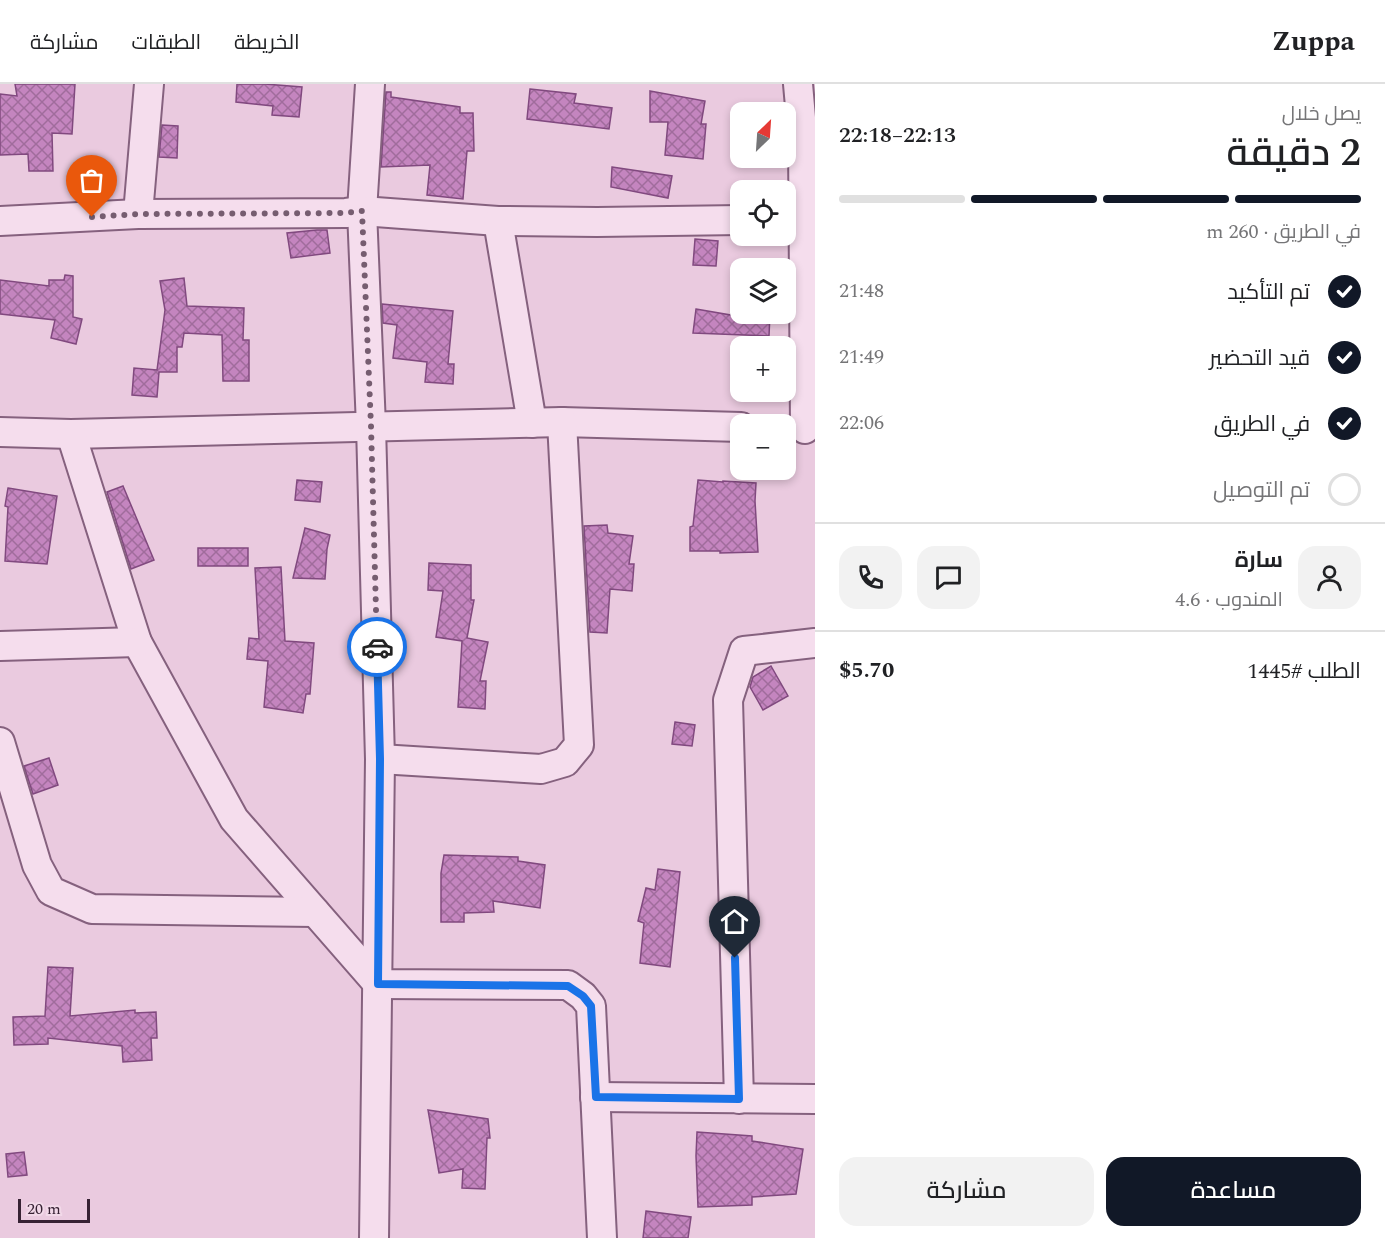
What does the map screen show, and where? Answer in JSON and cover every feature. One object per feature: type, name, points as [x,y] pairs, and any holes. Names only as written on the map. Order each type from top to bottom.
[{"type":"street","points":[[138,214],[149,84]]},
{"type":"street","points":[[370,84],[362,211],[371,426],[380,759],[374,1238]]},
{"type":"street","points":[[798,84],[803,140],[802,429]]},
{"type":"street","points":[[0,221],[138,214],[362,211],[498,222],[730,220]]},
{"type":"street","points":[[498,222],[532,423]]},
{"type":"street","points":[[380,759],[542,770],[565,762],[579,746],[562,422]]},
{"type":"street","points":[[0,432],[71,434],[562,422],[730,427]]},
{"type":"street","points":[[71,434],[137,642],[234,819],[378,984],[568,986],[583,996],[591,1006],[602,1238]]},
{"type":"street","points":[[0,646],[137,642]]},
{"type":"street","points":[[739,1099],[728,700],[744,651],[815,643]]},
{"type":"street","points":[[0,742],[37,866],[51,891],[92,909],[315,912]]},
{"type":"street","points":[[596,1097],[815,1099]]},
{"type":"building","points":[[15,84],[75,84],[72,134],[52,133],[53,171],[29,171],[28,154],[0,155],[0,94],[17,96]]},
{"type":"building","points":[[237,84],[302,87],[299,117],[272,115],[273,106],[236,102]]},
{"type":"building","points":[[530,89],[576,94],[574,103],[612,108],[609,129],[527,119]]},
{"type":"building","points":[[650,91],[705,101],[701,124],[706,124],[703,159],[665,155],[668,122],[650,122]]},
{"type":"building","points":[[386,92],[391,92],[391,97],[460,107],[460,113],[473,113],[474,151],[467,151],[463,199],[427,195],[430,165],[381,167]]},
{"type":"building","points":[[162,125],[178,126],[177,158],[159,157]]},
{"type":"building","points":[[612,167],[672,176],[668,198],[611,187]]},
{"type":"building","points":[[327,230],[330,253],[291,258],[287,233]]},
{"type":"building","points":[[695,239],[718,241],[716,266],[693,265]]},
{"type":"building","points":[[65,275],[73,276],[73,317],[82,319],[76,344],[51,338],[55,320],[0,314],[0,280],[49,286],[49,280],[64,280]]},
{"type":"building","points":[[184,278],[187,306],[244,308],[243,340],[249,340],[249,381],[223,381],[222,335],[184,333],[182,347],[177,347],[177,372],[159,372],[157,397],[132,395],[134,368],[157,370],[165,310],[160,281]]},
{"type":"building","points":[[382,304],[453,311],[448,364],[454,364],[453,384],[425,382],[427,362],[393,358],[397,325],[383,323]]},
{"type":"building","points":[[696,309],[730,315],[730,324],[770,324],[769,336],[693,333]]},
{"type":"building","points":[[297,480],[322,482],[320,502],[295,500]]},
{"type":"building","points":[[698,480],[756,483],[758,552],[690,551],[690,527],[693,526]]},
{"type":"building","points":[[123,486],[154,560],[131,569],[107,492]]},
{"type":"building","points":[[8,488],[57,496],[47,564],[5,561],[8,507],[5,506]]},
{"type":"building","points":[[607,525],[608,533],[633,536],[629,564],[634,564],[632,591],[610,589],[607,633],[590,632],[584,526]]},
{"type":"building","points":[[305,528],[330,535],[325,579],[293,578]]},
{"type":"building","points":[[198,548],[248,548],[248,566],[198,566]]},
{"type":"building","points":[[429,563],[471,565],[471,600],[474,600],[467,638],[488,642],[480,681],[486,681],[485,709],[458,707],[462,641],[436,637],[443,591],[428,590]]},
{"type":"building","points":[[281,567],[285,641],[314,643],[310,694],[306,694],[303,713],[264,707],[268,661],[247,659],[249,638],[259,639],[255,568]]},
{"type":"building","points":[[771,666],[788,696],[763,710],[750,687],[753,677]]},
{"type":"building","points":[[675,722],[695,725],[692,746],[672,744]]},
{"type":"building","points":[[49,758],[58,785],[33,794],[24,766]]},
{"type":"building","points":[[444,855],[518,857],[518,861],[545,865],[540,908],[493,901],[494,912],[464,913],[464,922],[441,922],[441,873]]},
{"type":"building","points":[[658,869],[680,872],[670,967],[640,963],[644,923],[638,921],[646,888],[655,890]]},
{"type":"building","points":[[48,967],[73,968],[70,1016],[135,1010],[135,1013],[156,1012],[157,1038],[151,1038],[152,1060],[123,1062],[122,1046],[48,1038],[48,1044],[14,1045],[13,1017],[45,1016]]},
{"type":"building","points":[[428,1110],[488,1119],[490,1138],[487,1138],[485,1189],[462,1188],[463,1169],[439,1173]]},
{"type":"building","points":[[697,1132],[752,1136],[752,1141],[803,1149],[796,1194],[752,1197],[752,1205],[698,1207]]},
{"type":"building","points":[[24,1152],[27,1175],[8,1177],[6,1154]]},
{"type":"building","points":[[646,1211],[691,1217],[688,1238],[643,1238]]},
{"type":"way so far","points":[[92,217],[138,214],[362,211],[377,647]]},
{"type":"route","points":[[377,647],[380,759],[378,984],[568,986],[583,996],[591,1006],[596,1097],[739,1099],[735,958]]}]
